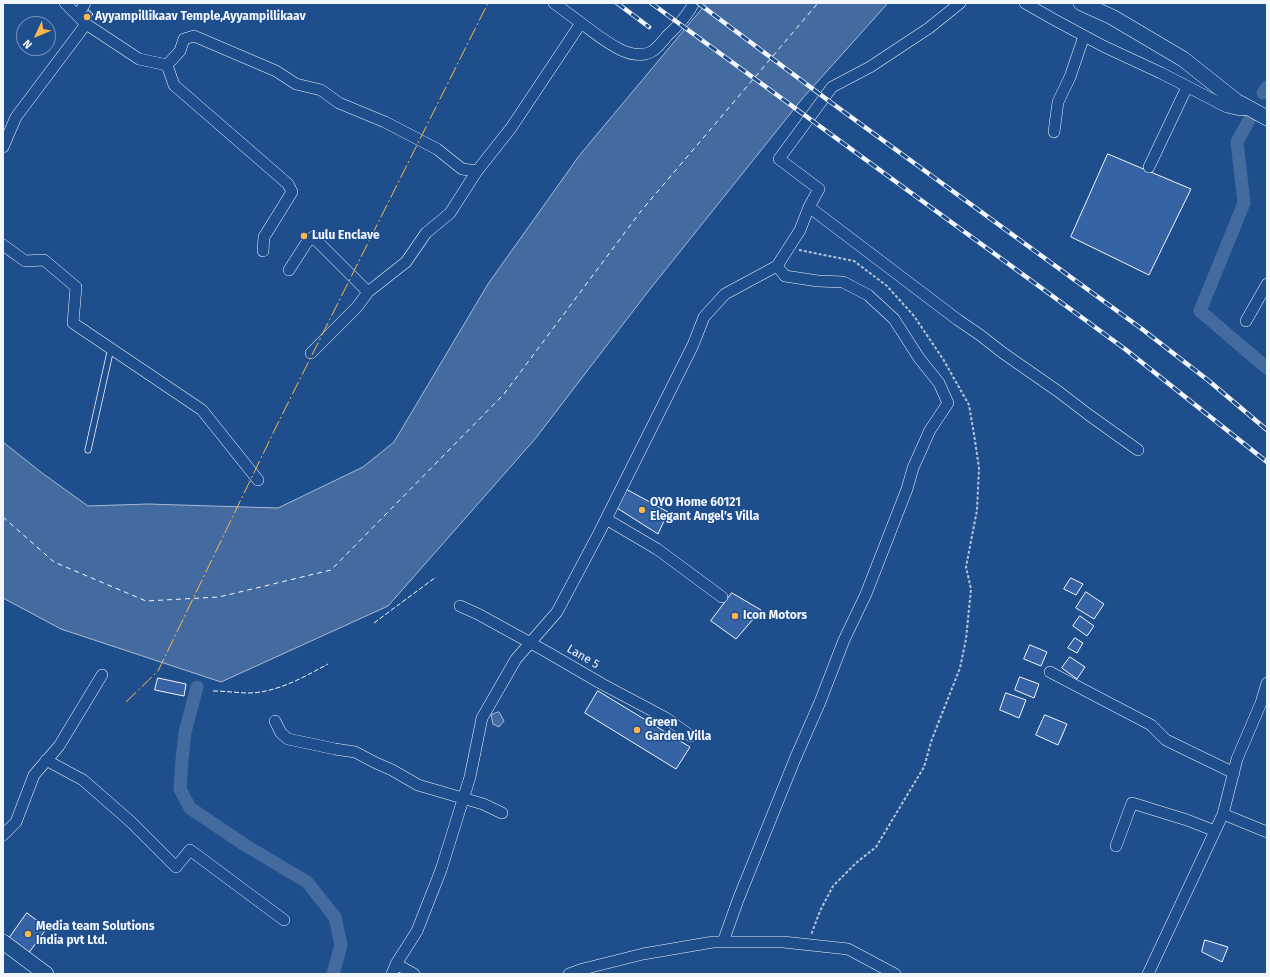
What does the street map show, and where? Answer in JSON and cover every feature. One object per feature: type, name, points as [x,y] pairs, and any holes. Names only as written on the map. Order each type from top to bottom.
[{"type":"main road","points":[[1081,3],[1112,17],[1183,59],[1236,101],[1267,118]]},
{"type":"main road","points":[[3,942],[46,974]]},
{"type":"street","points":[[65,3],[82,20],[139,59],[167,65]]},
{"type":"street","points":[[3,147],[16,117],[82,20],[85,3]]},
{"type":"street","points":[[554,3],[612,45],[634,54],[646,54],[654,50],[687,16],[694,3]]},
{"type":"street","points":[[414,974],[394,969],[417,931],[441,870],[470,777],[482,718],[516,659],[557,612],[606,519],[693,345],[704,317],[725,294],[777,266],[800,230],[809,207],[819,189],[779,159],[832,87],[870,67],[929,28],[960,3]]},
{"type":"street","points":[[1026,3],[1053,20],[1227,107],[1240,110],[1251,109]]},
{"type":"street","points":[[311,353],[357,307],[368,292],[406,262],[426,233],[450,213],[478,171],[511,128],[581,23]]},
{"type":"street","points":[[167,65],[180,51],[184,39],[194,36],[276,71],[296,84],[321,90],[339,103],[385,122],[437,149],[462,169],[478,171]]},
{"type":"street","points":[[1054,132],[1058,102],[1070,77],[1084,36]]},
{"type":"street","points":[[167,65],[174,85],[288,184],[292,192],[264,237],[263,251]]},
{"type":"street","points":[[1148,167],[1187,87]]},
{"type":"street","points":[[809,207],[980,335],[1003,354],[1059,392],[1089,416],[1138,450]]},
{"type":"street","points":[[289,270],[307,242],[313,237],[368,292]]},
{"type":"street","points":[[3,245],[24,261],[44,260],[76,287],[73,323],[202,410],[258,480]]},
{"type":"street","points":[[723,942],[738,900],[792,766],[820,702],[844,640],[866,594],[907,489],[913,468],[930,430],[948,403],[939,383],[919,358],[894,319],[868,295],[843,282],[818,281],[785,276],[777,266]]},
{"type":"street","points":[[1246,320],[1267,284]]},
{"type":"street","points":[[606,519],[656,549],[722,597]]},
{"type":"street","name":"Lane 5","points":[[460,606],[478,614],[666,718],[691,736]]},
{"type":"street","points":[[1050,672],[1151,725],[1166,740],[1234,773]]},
{"type":"street","points":[[3,835],[16,822],[34,775],[59,746],[102,675]]},
{"type":"street","points":[[1148,974],[1223,814],[1237,759],[1261,703],[1267,683]]},
{"type":"street","points":[[275,721],[281,733],[288,739],[355,752],[392,770],[418,785],[484,804],[502,813]]},
{"type":"street","points":[[46,760],[82,780],[131,822],[176,867],[190,850],[284,920]]},
{"type":"street","points":[[1116,846],[1132,803],[1187,820],[1215,832]]},
{"type":"street","points":[[1223,814],[1267,832]]},
{"type":"street","points":[[569,974],[583,969],[644,954],[713,942],[783,942],[848,949],[895,974]]},
{"type":"lane","points":[[88,450],[111,348]]},
{"type":"path","points":[[788,249],[808,251],[854,260],[887,286],[914,316],[943,359],[969,405],[979,468],[977,510],[966,567],[971,589],[966,639],[960,668],[932,739],[924,767],[876,847],[856,863],[833,886],[820,911],[807,945]]},
{"type":"water","points":[[707,3],[888,3],[802,99],[650,289],[535,439],[388,606],[221,682],[61,629],[3,598],[3,442],[42,473],[88,506],[148,504],[278,508],[363,467],[394,442],[488,284],[579,156]]},
{"type":"water","points":[[499,712],[504,721],[499,727],[493,724],[491,715]]},
{"type":"building","name":"Ayyampillikaav Temple,Ayyampillikaav","points":[[86,8],[93,14],[88,21],[81,14]]},
{"type":"building","points":[[1108,154],[1191,189],[1149,275],[1071,237]]},
{"type":"building","name":"OYO Home 60121 Elegant Angel's Villa","points":[[626,489],[668,512],[658,534],[617,508]]},
{"type":"building","points":[[1071,578],[1083,584],[1076,595],[1064,589]]},
{"type":"building","points":[[1086,592],[1104,604],[1094,619],[1076,608]]},
{"type":"building","name":"Icon Motors","points":[[732,593],[761,610],[736,639],[711,621]]},
{"type":"building","points":[[1080,616],[1094,626],[1087,636],[1073,626]]},
{"type":"building","points":[[1075,638],[1083,643],[1077,653],[1068,648]]},
{"type":"building","points":[[1030,645],[1047,652],[1041,666],[1024,659]]},
{"type":"building","points":[[1070,657],[1085,667],[1077,679],[1062,668]]},
{"type":"building","points":[[1020,677],[1039,684],[1034,698],[1015,690]]},
{"type":"building","points":[[158,678],[186,684],[184,696],[155,690]]},
{"type":"building","name":"Green Garden Villa","points":[[598,691],[690,747],[676,769],[585,713]]},
{"type":"building","points":[[1006,693],[1026,700],[1019,718],[1000,710]]},
{"type":"building","points":[[1045,715],[1067,724],[1058,745],[1036,735]]},
{"type":"building","name":"Media team Solutions India pvt Ltd.","points":[[27,913],[47,928],[28,954],[8,940]]},
{"type":"building","points":[[1205,940],[1228,947],[1222,962],[1202,952]]},
{"type":"waterway","points":[[1263,93],[1267,87]]},
{"type":"waterway","points":[[1249,120],[1237,142],[1244,203],[1200,311],[1267,368]]},
{"type":"waterway","points":[[197,687],[185,732],[180,789],[190,808],[245,845],[307,882],[335,917],[341,945],[333,974]]},
{"type":"ferry route","points":[[3,517],[54,562],[146,601],[219,597],[331,570],[504,394],[641,211],[818,3]]},
{"type":"railway","points":[[617,3],[649,27]]},
{"type":"railway","points":[[651,3],[1125,349],[1267,462]]},
{"type":"railway","points":[[698,3],[829,101],[1142,329],[1209,381],[1267,430]]},
{"type":"fence","points":[[374,623],[436,577]]},
{"type":"fence","points":[[213,691],[250,693],[271,690],[310,674],[328,664]]},
{"type":"power","points":[[126,702],[158,671],[278,423],[488,3]]},
{"type":"place","name":"Ayyampillikaav Temple,Ayyampillikaav","points":[[87,17]]},
{"type":"place","name":"Lulu Enclave","points":[[304,236]]},
{"type":"place","name":"OYO Home 60121 Elegant Angel's Villa","points":[[642,510]]},
{"type":"place","name":"Icon Motors","points":[[735,616]]},
{"type":"place","name":"Green Garden Villa","points":[[637,730]]},
{"type":"place","name":"Media team Solutions India pvt Ltd.","points":[[28,934]]}]
